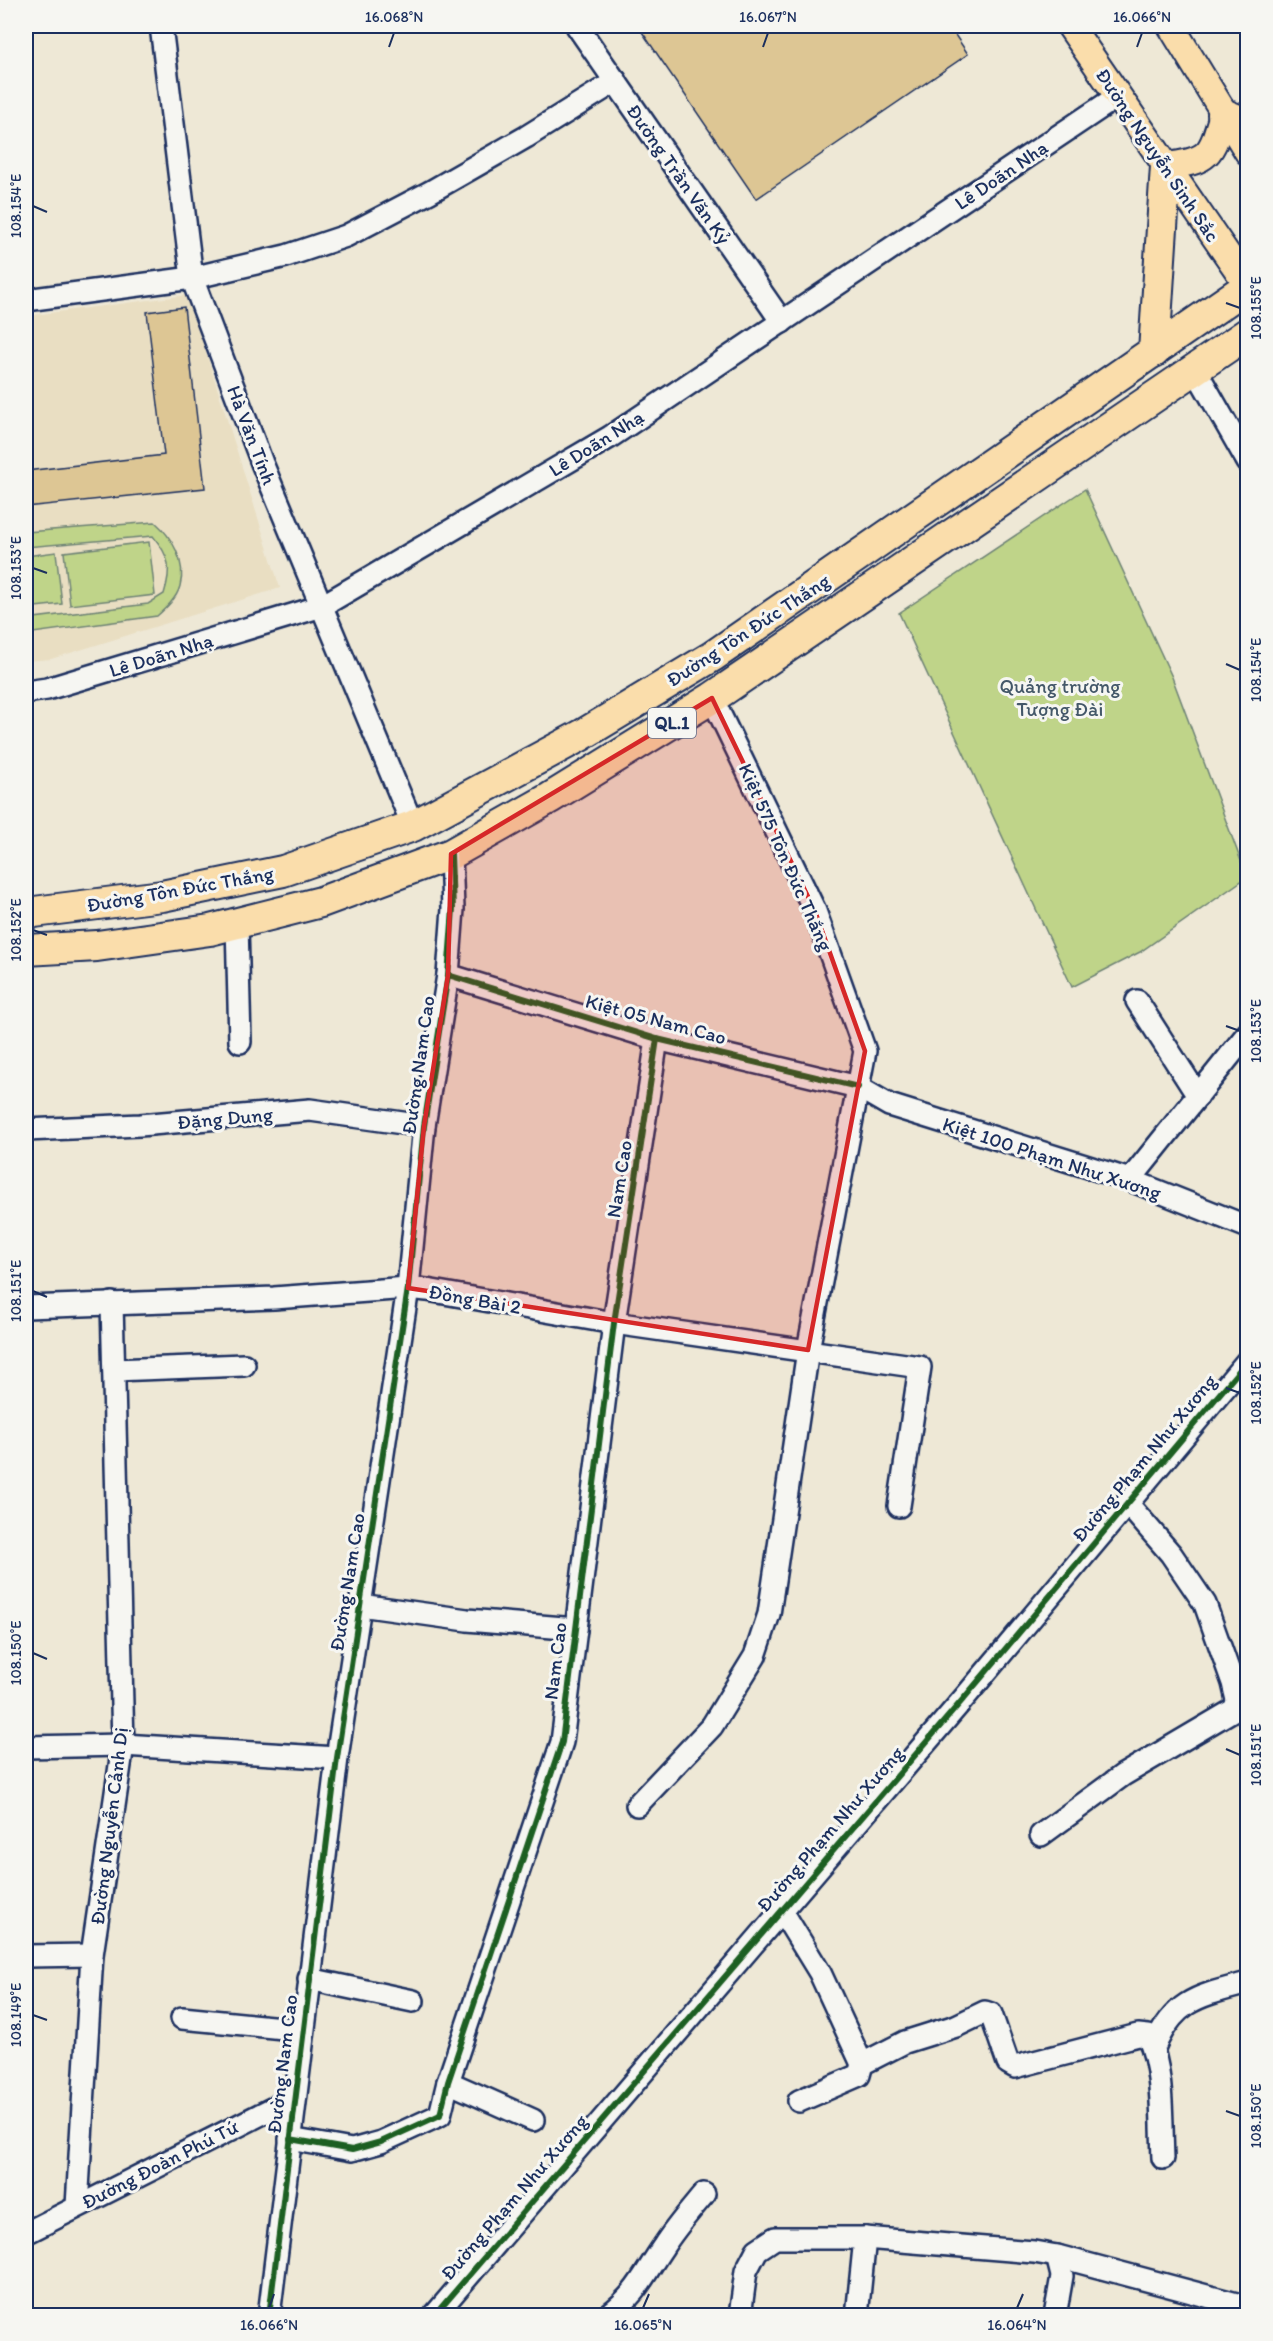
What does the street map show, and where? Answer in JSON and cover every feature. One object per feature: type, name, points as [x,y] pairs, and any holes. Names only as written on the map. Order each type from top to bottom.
[{"type":"highway","points":[[1154,352],[1166,166]]},
{"type":"highway","name":"Đường Tôn Đức Thắng","points":[[26,913],[162,896],[283,871],[413,826],[582,735],[713,656],[1248,286]]},
{"type":"highway","name":"Đường Tôn Đức Thắng","points":[[26,950],[97,946],[237,924],[321,902],[451,854],[550,798],[712,699],[1248,333]]},
{"type":"main road","name":"Đường Nguyễn Sinh Sắc","points":[[1070,26],[1248,286]]},
{"type":"main road","points":[[1171,26],[1210,89],[1235,119],[1248,152]]},
{"type":"main road","points":[[1166,166],[1191,163],[1202,159],[1216,138],[1235,119]]},
{"type":"street","name":"Hà Văn Tính","points":[[161,26],[192,278],[262,463],[413,826]]},
{"type":"street","name":"Đường Trần Văn Kỷ","points":[[577,26],[782,322]]},
{"type":"street","points":[[26,300],[192,278],[286,256],[346,236],[430,192],[526,137],[615,81]]},
{"type":"street","name":"Lê Doãn Nhạ","points":[[26,692],[47,689],[322,606],[610,437],[1118,96]]},
{"type":"street","points":[[1195,369],[1248,462]]},
{"type":"street","name":"Kiệt 575 Tôn Đức Thắng","points":[[637,1805],[712,1726],[755,1656],[769,1614],[808,1350],[866,1051],[815,911],[712,699]]},
{"type":"street","name":"Đường Nam Cao","points":[[268,2316],[337,1758],[408,1288],[424,1125],[448,975],[453,909],[451,854]]},
{"type":"street","points":[[237,924],[240,1042]]},
{"type":"street","name":"Kiệt 05 Nam Cao","points":[[448,975],[657,1039],[858,1087]]},
{"type":"street","points":[[1137,1001],[1198,1096]]},
{"type":"street","points":[[1130,1180],[1248,1033]]},
{"type":"street","name":"Nam Cao","points":[[290,2139],[352,2150],[381,2142],[440,2115],[448,2082],[562,1742],[614,1323],[657,1039]]},
{"type":"street","name":"Kiệt 100 Phạm Như Xương","points":[[858,1087],[890,1105],[1130,1180],[1248,1227]]},
{"type":"street","name":"Đặng Dung","points":[[26,1130],[140,1125],[310,1110],[424,1125]]},
{"type":"street","name":"Đồng Bài 2","points":[[26,1307],[274,1298],[408,1288],[614,1323],[920,1367],[899,1506]]},
{"type":"street","name":"Đường Nguyễn Cảnh Dị","points":[[77,2206],[92,1955],[123,1745],[112,1303]]},
{"type":"street","name":"Đường Phạm Như Xương","points":[[434,2316],[965,1697],[1248,1360]]},
{"type":"street","points":[[114,1370],[244,1365]]},
{"type":"street","points":[[1041,1835],[1123,1775],[1235,1708],[1242,1698],[1205,1604],[1171,1554],[1127,1503]]},
{"type":"street","points":[[360,1605],[467,1620],[576,1629]]},
{"type":"street","points":[[26,1747],[123,1745],[337,1758]]},
{"type":"street","name":"Đường Phạm Như Xương","points":[[782,1911],[820,1973],[862,2064]]},
{"type":"street","points":[[26,1956],[92,1955]]},
{"type":"street","points":[[309,1979],[412,2001]]},
{"type":"street","points":[[1154,2048],[1168,2020],[1178,2009],[1203,1995],[1248,1983]]},
{"type":"street","points":[[799,2101],[859,2075],[862,2064],[905,2042],[956,2026],[985,2012],[991,2014],[1008,2063],[1016,2067],[1138,2035],[1148,2036],[1154,2048],[1159,2081],[1163,2158]]},
{"type":"street","points":[[182,2018],[303,2030]]},
{"type":"street","points":[[448,2082],[534,2120]]},
{"type":"street","name":"Đường Đoàn Phú Tứ","points":[[26,2233],[295,2097]]},
{"type":"street","points":[[610,2313],[627,2300],[638,2287],[662,2248],[704,2194]]},
{"type":"street","points":[[740,2316],[746,2271],[756,2250],[775,2238],[865,2238],[1034,2252],[1057,2256],[1248,2307]]},
{"type":"street","points":[[857,2316],[865,2238]]},
{"type":"street","points":[[1055,2316],[1062,2276],[1057,2256]]},
{"type":"highlighted area","points":[[712,698],[815,911],[865,1051],[808,1350],[408,1288],[424,1126],[448,975],[451,854]]},
{"type":"shaded area","points":[[188,295],[280,588],[51,659],[26,661],[26,316]]},
{"type":"green space","name":"Quảng trường Tượng Đài","points":[[1085,489],[1172,677],[1247,877],[1140,952],[1072,987],[899,613]]},
{"type":"green space","points":[[155,522],[167,535],[176,550],[182,577],[176,595],[157,616],[26,634],[26,619],[148,604],[164,594],[169,570],[163,550],[153,536],[26,547],[26,532]]},
{"type":"green space","points":[[149,542],[155,595],[70,605],[64,552]]},
{"type":"green space","points":[[56,552],[62,604],[26,608],[26,556]]},
{"type":"building","points":[[638,26],[949,26],[968,54],[756,199]]},
{"type":"building","points":[[184,307],[205,488],[26,507],[26,471],[164,455],[147,312]]},
{"type":"cycle path","points":[[269,2316],[337,1758],[408,1288],[424,1126],[448,975],[453,909],[451,854]]},
{"type":"cycle path","points":[[448,975],[657,1039],[858,1087]]},
{"type":"cycle path","points":[[290,2139],[352,2150],[381,2142],[440,2115],[448,2082],[562,1742],[614,1323],[657,1039]]},
{"type":"cycle path","points":[[434,2316],[965,1697],[1248,1360]]}]
